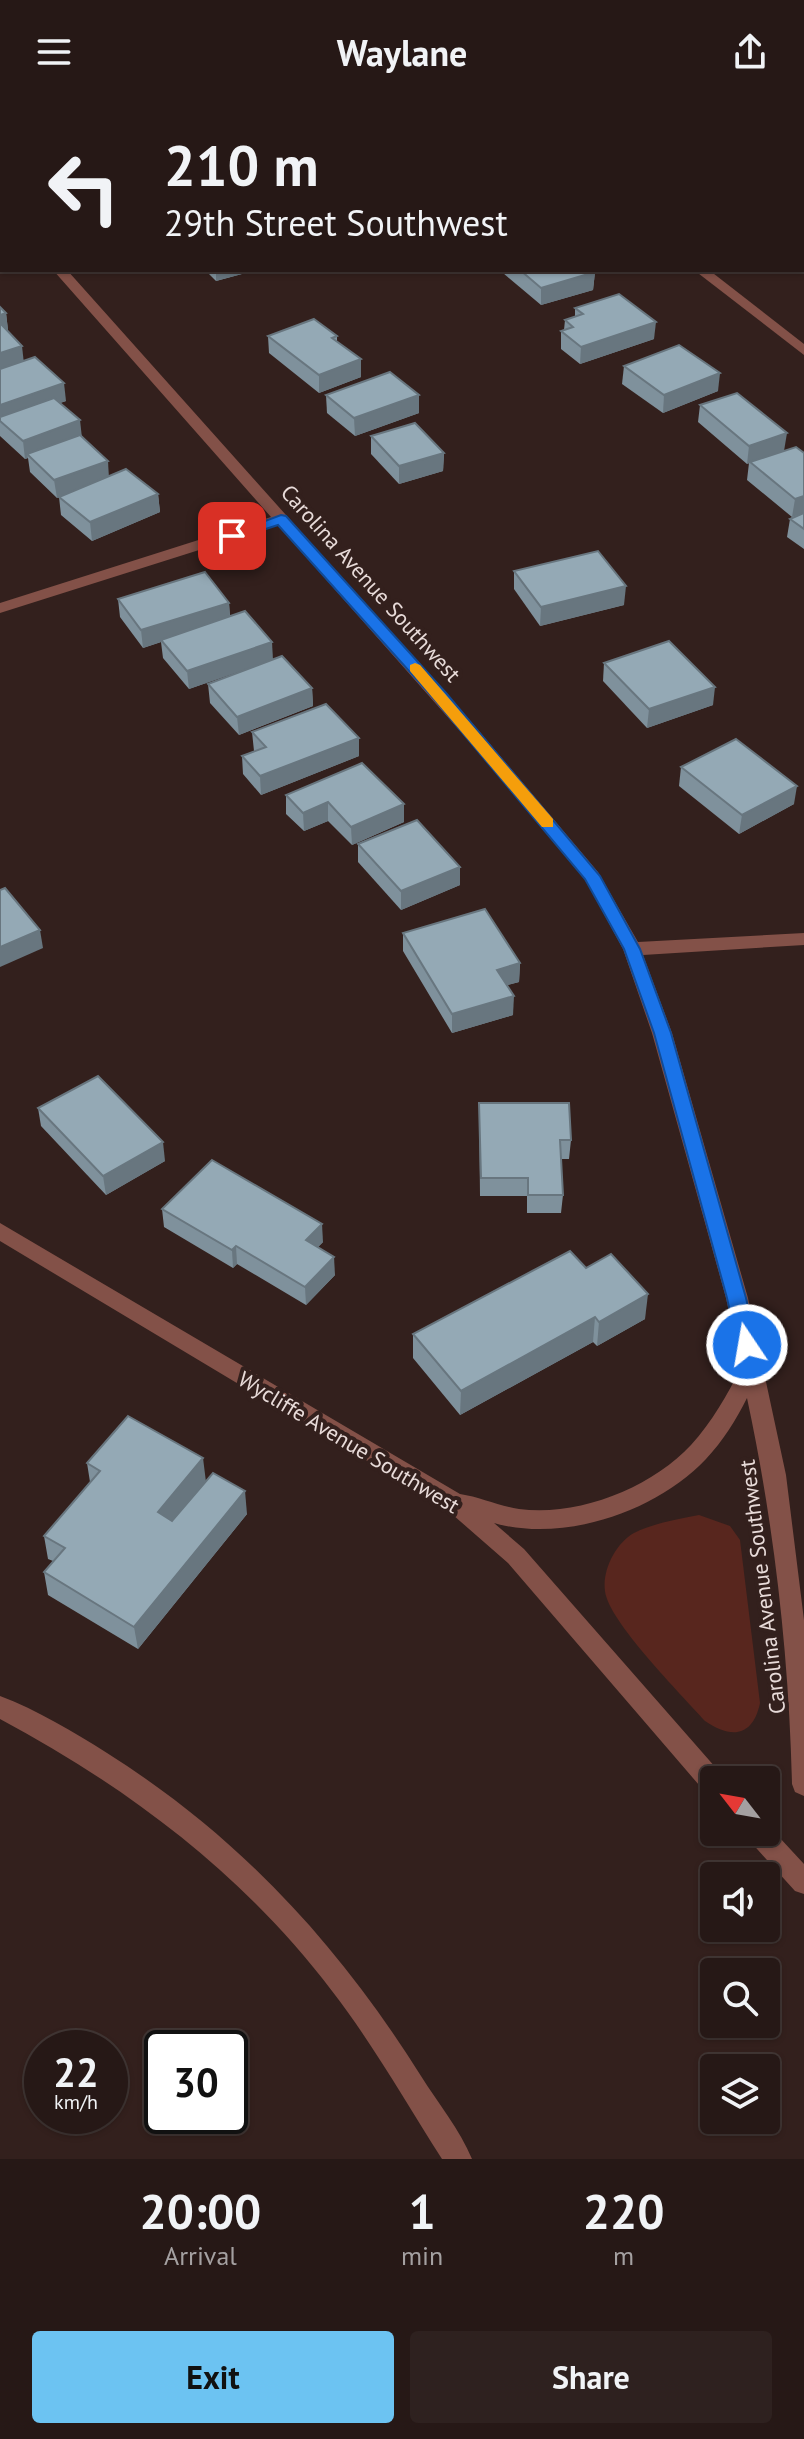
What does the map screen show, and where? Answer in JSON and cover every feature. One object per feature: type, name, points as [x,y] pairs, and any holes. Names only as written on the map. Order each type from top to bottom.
[{"type":"street","name":"Carolina Avenue Southwest","points":[[62,272],[441,696],[592,876],[632,949],[662,1033],[737,1298],[775,1475],[802,1703],[804,1784]]},
{"type":"street","points":[[704,272],[804,351]]},
{"type":"street","points":[[0,608],[133,569],[281,519]]},
{"type":"street","points":[[632,949],[804,939]]},
{"type":"street","name":"Wycliffe Avenue Southwest","points":[[0,1231],[453,1501],[516,1556],[700,1768]]},
{"type":"street","points":[[453,1501],[522,1520],[577,1516],[632,1497],[686,1464],[722,1423],[752,1368]]},
{"type":"street","points":[[0,1707],[87,1754],[178,1816],[262,1892],[341,1980],[412,2084],[458,2159]]},
{"type":"street","points":[[771,1846],[804,1882]]},
{"type":"shaded area","points":[[699,1515],[730,1526],[740,1540],[760,1703],[752,1723],[740,1732],[724,1731],[705,1721],[632,1638],[609,1604],[605,1591],[608,1566],[627,1538],[650,1527]]},
{"type":"building","points":[[522,272],[595,272],[541,288]]},
{"type":"building","points":[[619,294],[656,322],[581,347],[561,331],[573,327],[565,320],[583,314],[575,308]]},
{"type":"building","points":[[314,319],[337,336],[332,338],[361,359],[319,375],[268,336]]},
{"type":"building","points":[[0,323],[22,346],[0,353]]},
{"type":"building","points":[[679,345],[720,373],[664,395],[624,366]]},
{"type":"building","points":[[35,357],[64,383],[0,405],[0,369]]},
{"type":"building","points":[[390,372],[419,395],[354,418],[326,395]]},
{"type":"building","points":[[737,393],[787,433],[749,446],[700,405]]},
{"type":"building","points":[[54,398],[80,420],[23,441],[0,421],[0,417]]},
{"type":"building","points":[[415,423],[444,453],[399,466],[371,436]]},
{"type":"building","points":[[80,435],[108,461],[54,480],[27,454]]},
{"type":"building","points":[[796,447],[804,453],[804,496],[795,499],[750,462]]},
{"type":"building","points":[[126,469],[158,494],[90,522],[59,497]]},
{"type":"building","points":[[804,513],[804,529],[790,519]]},
{"type":"building","points":[[598,551],[626,586],[541,607],[514,571]]},
{"type":"building","points":[[205,572],[229,603],[141,630],[118,599]]},
{"type":"building","points":[[245,611],[272,642],[187,671],[161,640]]},
{"type":"building","points":[[669,641],[715,687],[649,709],[604,663]]},
{"type":"building","points":[[282,656],[312,688],[237,717],[208,684]]},
{"type":"building","points":[[326,704],[359,738],[260,776],[242,756],[266,747],[252,732]]},
{"type":"building","points":[[736,739],[797,786],[742,815],[681,767]]},
{"type":"building","points":[[362,763],[404,804],[351,827],[328,802],[303,813],[286,795]]},
{"type":"building","points":[[417,820],[460,867],[401,891],[358,844]]},
{"type":"building","points":[[5,888],[40,930],[0,947],[0,890]]},
{"type":"building","points":[[485,909],[520,963],[497,970],[514,996],[452,1014],[403,933]]},
{"type":"building","points":[[98,1076],[163,1142],[103,1176],[38,1108]]},
{"type":"building","points":[[479,1103],[569,1103],[571,1140],[560,1140],[563,1195],[528,1195],[528,1178],[481,1178]]},
{"type":"building","points":[[212,1160],[322,1224],[306,1240],[334,1257],[305,1287],[236,1246],[232,1250],[162,1209]]},
{"type":"building","points":[[570,1251],[586,1268],[611,1254],[648,1294],[599,1322],[595,1317],[461,1391],[413,1334]]},
{"type":"building","points":[[128,1416],[203,1458],[158,1512],[172,1521],[213,1473],[245,1491],[134,1627],[44,1572],[65,1548],[44,1536],[100,1471],[87,1463]]},
{"type":"slow traffic","points":[[415,668],[548,823]]},
{"type":"route","points":[[232,536],[281,519],[441,696],[592,876],[632,949],[662,1033],[737,1298],[747,1345]]}]
